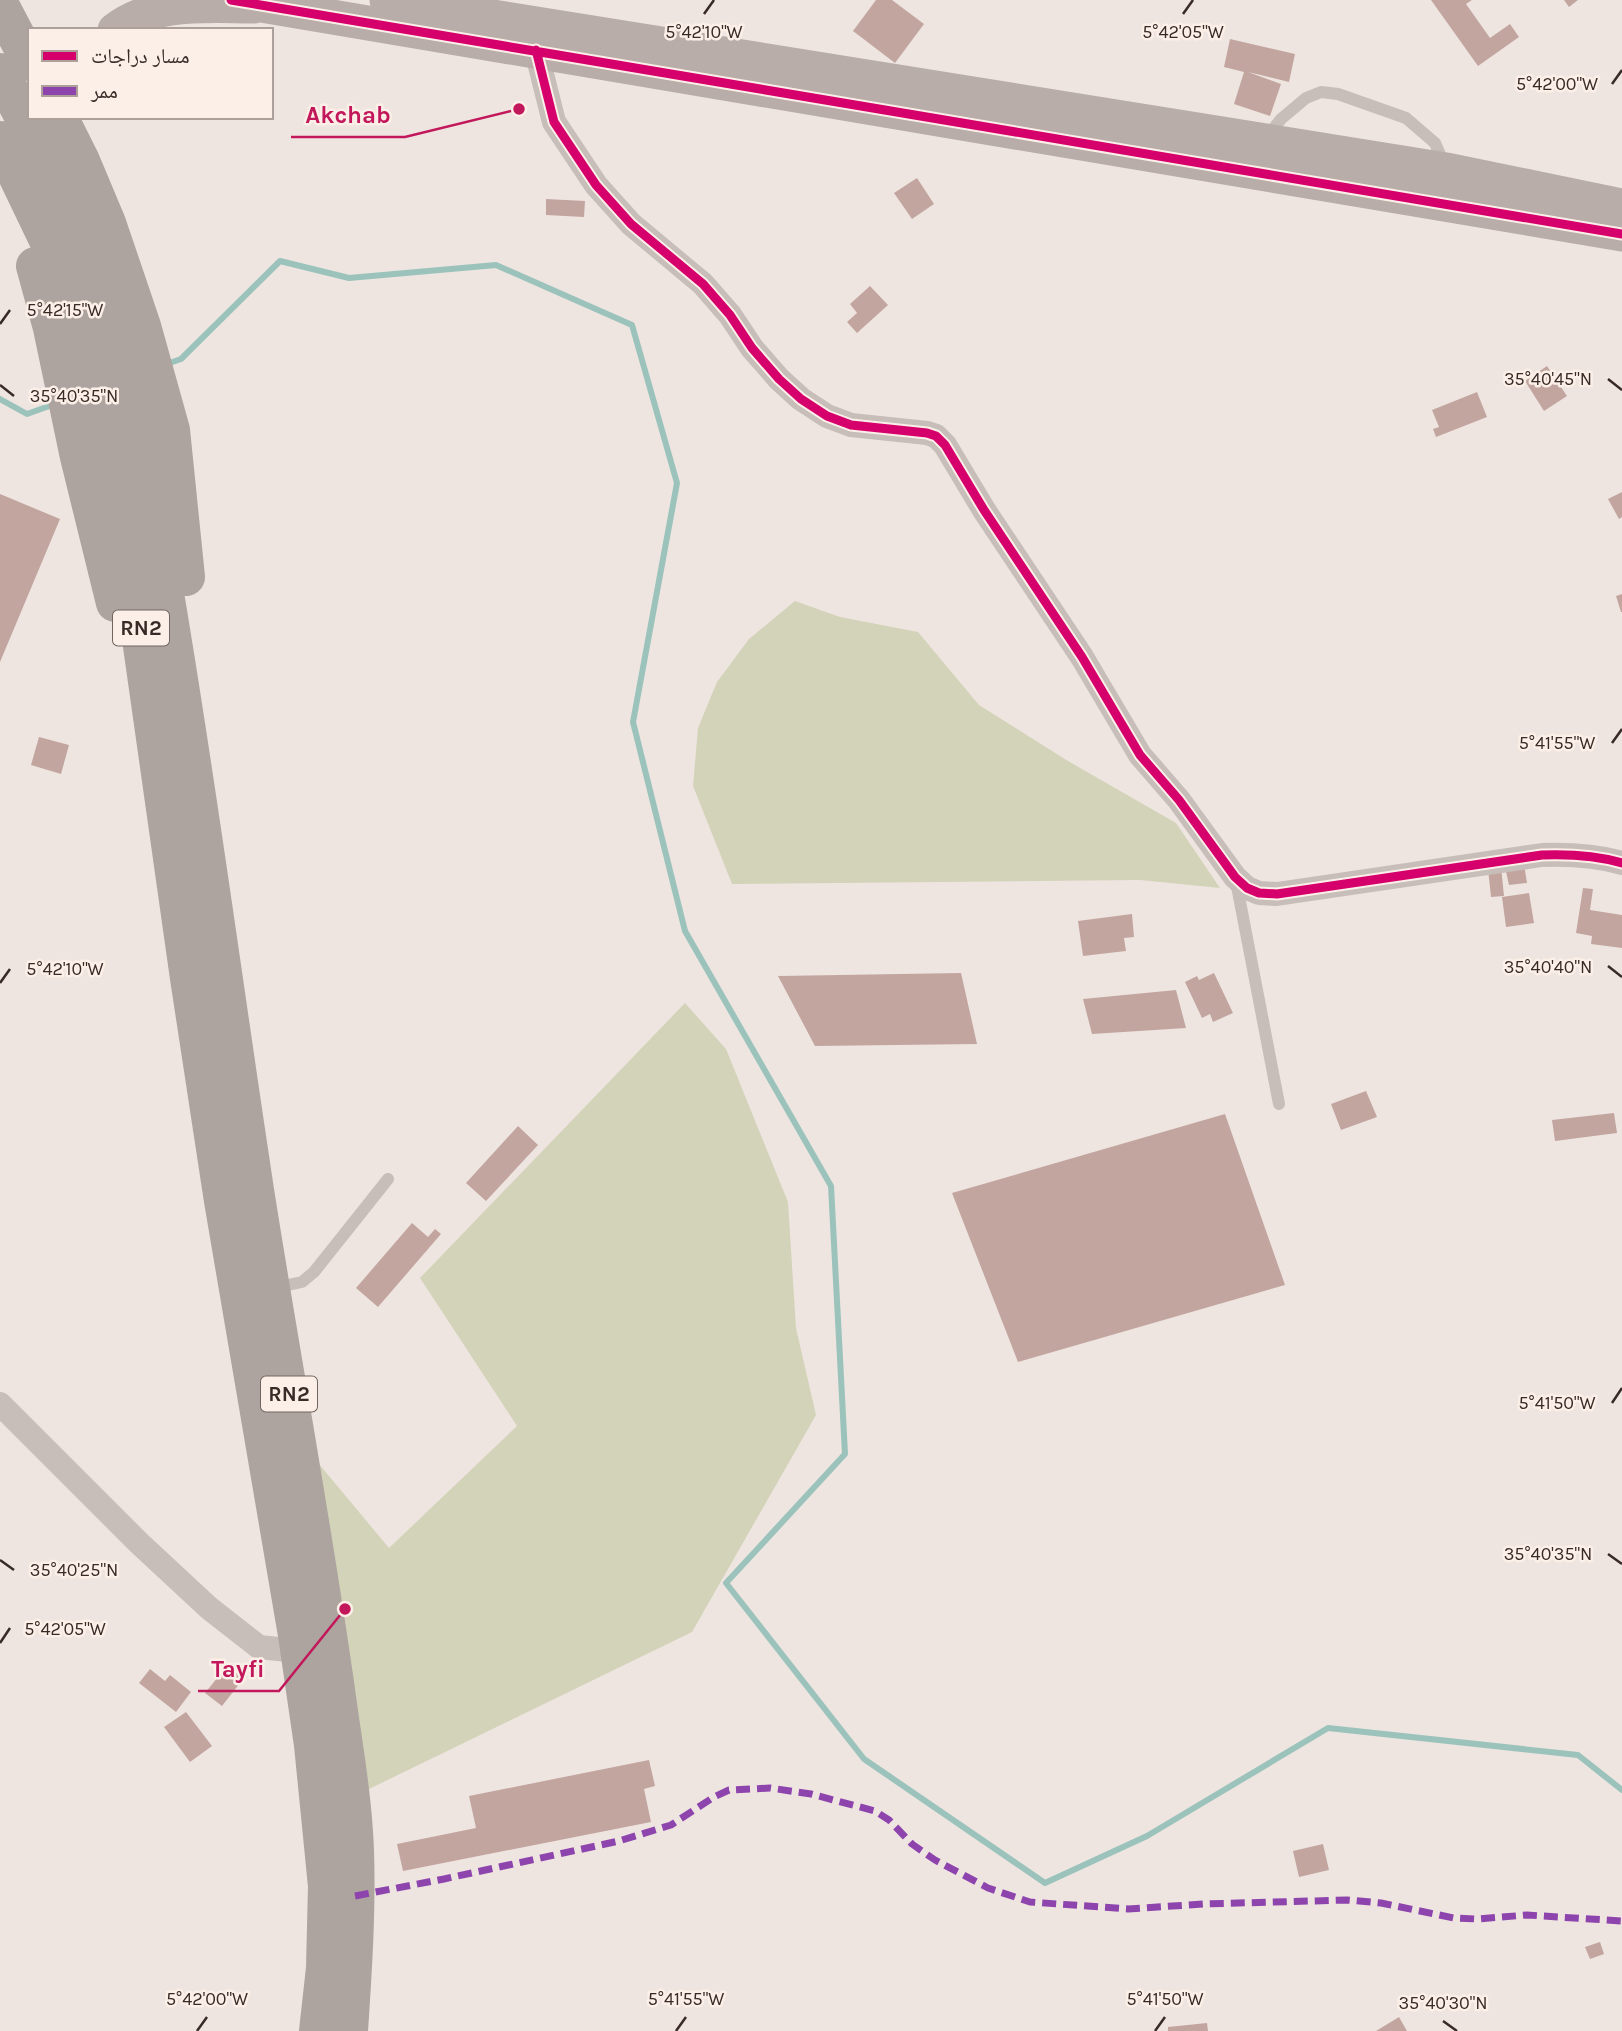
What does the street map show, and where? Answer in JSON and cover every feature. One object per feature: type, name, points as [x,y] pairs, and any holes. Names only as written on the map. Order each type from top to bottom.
[{"type":"highway","points":[[0,5],[28,58]]},
{"type":"highway","name":"RN2","points":[[0,72],[75,222],[97,280],[125,446],[136,591],[189,978],[314,1758],[327,1886],[325,1968],[318,2031]]},
{"type":"highway","points":[[60,119],[107,223],[142,326],[125,446]]},
{"type":"highway","name":"RN2","points":[[0,140],[60,263],[91,358],[152,517],[192,760],[271,1289],[323,1594],[351,1791],[355,1852],[355,1922],[349,2031]]},
{"type":"highway","points":[[0,183],[25,237],[35,267],[52,328],[57,359],[125,446]]},
{"type":"street","points":[[231,0],[1622,234]]},
{"type":"street","points":[[391,0],[1446,170],[1622,206]]},
{"type":"street","points":[[117,28],[126,21],[157,10],[186,6],[268,6]]},
{"type":"street","points":[[536,50],[554,122],[596,185],[631,224],[703,284],[779,379],[801,399],[827,416],[851,425],[927,433],[936,436],[945,445],[984,510],[1083,657],[1140,755],[1179,800],[1235,877],[1247,888],[1259,893],[1277,894],[1542,855],[1574,854],[1622,863]]},
{"type":"street","points":[[77,119],[81,161]]},
{"type":"street","points":[[0,1404],[139,1543],[219,1616],[259,1647],[298,1651]]},
{"type":"lane","points":[[1264,142],[1281,119],[1306,98],[1321,92],[1338,94],[1406,118],[1435,143],[1446,170]]},
{"type":"lane","points":[[1235,877],[1279,1104]]},
{"type":"lane","points":[[271,1289],[302,1282],[314,1272],[388,1179]]},
{"type":"green space","points":[[795,601],[840,617],[918,632],[979,705],[1068,761],[1176,823],[1220,888],[1140,880],[732,884],[693,786],[698,728],[717,682],[749,639]]},
{"type":"green space","points":[[685,1003],[726,1049],[788,1202],[796,1328],[816,1415],[692,1632],[367,1790],[319,1464],[389,1548],[517,1426],[420,1278]]},
{"type":"building","points":[[876,0],[892,0],[924,24],[895,63],[853,31]]},
{"type":"building","points":[[1431,0],[1472,0],[1466,4],[1490,38],[1510,24],[1519,37],[1478,66]]},
{"type":"building","points":[[1564,0],[1578,0],[1569,7]]},
{"type":"building","points":[[1230,39],[1295,54],[1289,82],[1248,72],[1281,84],[1270,116],[1234,104],[1244,72],[1224,67]]},
{"type":"building","points":[[917,178],[934,204],[912,219],[894,193]]},
{"type":"building","points":[[546,199],[585,201],[584,217],[546,215]]},
{"type":"building","points":[[870,286],[888,305],[857,333],[847,322],[857,313],[850,304]]},
{"type":"building","points":[[1547,366],[1567,396],[1544,411],[1525,381]]},
{"type":"building","points":[[1477,392],[1487,417],[1436,437],[1433,429],[1439,427],[1432,410]]},
{"type":"building","points":[[1622,492],[1622,517],[1619,519],[1608,499]]},
{"type":"building","points":[[0,494],[60,519],[0,662]]},
{"type":"building","points":[[1622,594],[1622,612],[1621,612],[1616,596]]},
{"type":"building","points":[[39,737],[69,745],[61,774],[31,765]]},
{"type":"building","points":[[1524,864],[1527,883],[1509,885],[1505,867]]},
{"type":"building","points":[[1501,867],[1504,896],[1491,897],[1488,869]]},
{"type":"building","points":[[1583,888],[1593,889],[1590,910],[1622,915],[1622,948],[1591,944],[1592,936],[1576,933]]},
{"type":"building","points":[[1529,893],[1534,923],[1506,927],[1502,897]]},
{"type":"building","points":[[1132,914],[1134,937],[1124,938],[1126,951],[1083,956],[1078,921]]},
{"type":"building","points":[[961,973],[977,1044],[815,1046],[778,976]]},
{"type":"building","points":[[1214,973],[1233,1013],[1213,1022],[1210,1014],[1202,1018],[1185,982],[1197,976],[1199,980]]},
{"type":"building","points":[[1176,990],[1186,1028],[1092,1034],[1083,999]]},
{"type":"building","points":[[1366,1091],[1377,1117],[1341,1130],[1331,1104]]},
{"type":"building","points":[[1614,1113],[1617,1133],[1555,1141],[1552,1120]]},
{"type":"building","points":[[1225,1114],[1285,1285],[1018,1362],[952,1193]]},
{"type":"building","points":[[518,1126],[538,1145],[486,1201],[466,1183]]},
{"type":"building","points":[[412,1223],[428,1237],[435,1229],[441,1234],[378,1307],[356,1288]]},
{"type":"building","points":[[227,1666],[244,1678],[222,1706],[205,1693]]},
{"type":"building","points":[[150,1669],[165,1681],[170,1675],[191,1692],[176,1712],[139,1683]]},
{"type":"building","points":[[186,1712],[212,1746],[190,1762],[164,1727]]},
{"type":"building","points":[[649,1760],[655,1786],[644,1789],[651,1822],[403,1871],[397,1844],[476,1828],[469,1796]]},
{"type":"building","points":[[1323,1844],[1329,1870],[1299,1877],[1293,1851]]},
{"type":"building","points":[[1600,1942],[1604,1954],[1590,1959],[1585,1947]]},
{"type":"building","points":[[1399,2017],[1407,2031],[1376,2031]]},
{"type":"building","points":[[1207,2023],[1208,2031],[1168,2031],[1168,2027]]},
{"type":"waterway","points":[[164,365],[181,359],[280,261],[349,278],[496,265],[632,325],[677,483],[633,722],[685,931],[831,1186],[845,1454],[726,1583],[864,1759],[1045,1883],[1147,1836],[1328,1728],[1578,1755],[1622,1790]]},
{"type":"waterway","points":[[0,399],[27,414],[55,404]]},
{"type":"marked path","points":[[355,1896],[619,1841],[671,1825],[729,1790],[770,1788],[811,1794],[875,1811],[889,1820],[912,1844],[935,1860],[988,1888],[1030,1902],[1128,1909],[1347,1900],[1381,1903],[1454,1918],[1527,1915],[1622,1921]]},
{"type":"cycle path","points":[[231,0],[1622,234]]},
{"type":"cycle path","points":[[536,50],[554,122],[596,185],[631,224],[703,284],[779,379],[801,399],[827,416],[851,425],[927,433],[936,436],[945,445],[984,510],[1082,657],[1140,755],[1179,800],[1235,877],[1247,888],[1259,893],[1277,894],[1542,855],[1582,856],[1622,863]]},
{"type":"place","name":"Akchab","points":[[519,109]]},
{"type":"place","name":"Tayfi","points":[[345,1609]]}]
